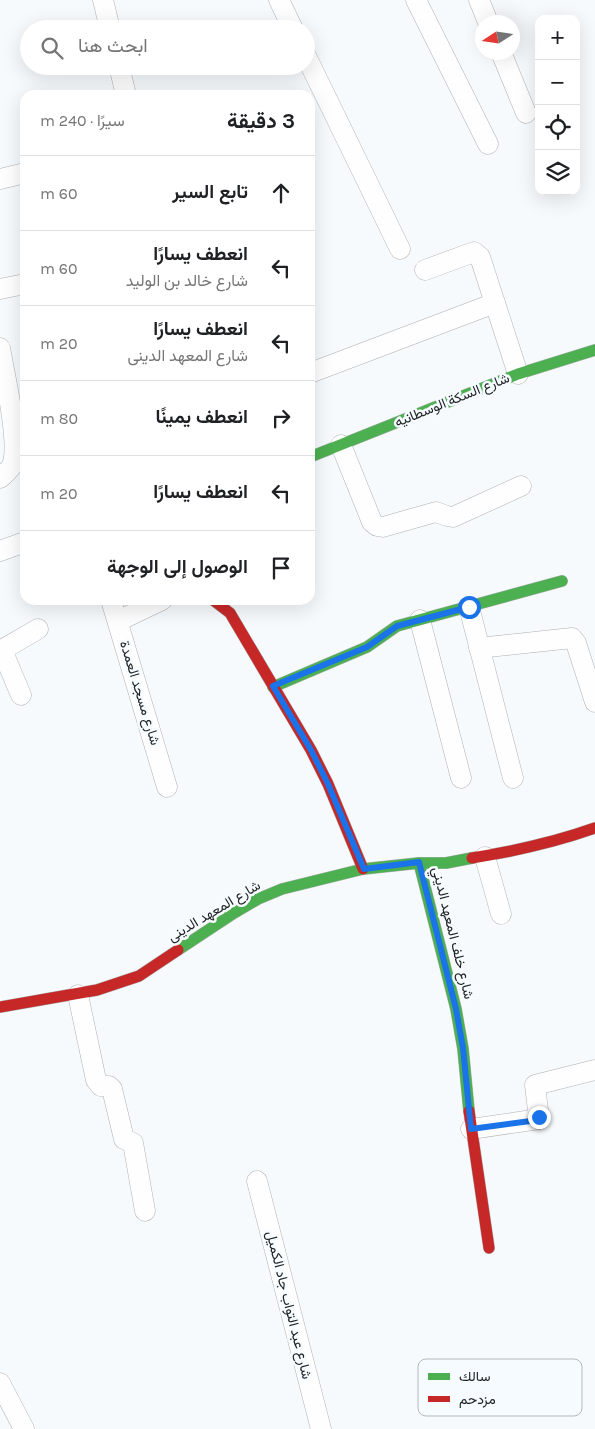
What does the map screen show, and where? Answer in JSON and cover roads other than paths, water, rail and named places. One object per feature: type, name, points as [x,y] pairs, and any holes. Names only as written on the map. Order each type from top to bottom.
[{"type":"street","points":[[103,0],[108,20]]},
{"type":"street","points":[[279,0],[289,20]]},
{"type":"street","points":[[416,0],[488,144]]},
{"type":"street","points":[[479,0],[485,15]]},
{"type":"street","points":[[504,60],[526,113]]},
{"type":"street","points":[[315,74],[400,249]]},
{"type":"street","points":[[121,75],[125,90]]},
{"type":"street","points":[[0,179],[20,174]]},
{"type":"street","points":[[425,270],[474,252],[480,257],[518,374]]},
{"type":"street","points":[[0,288],[20,285]]},
{"type":"street","points":[[315,371],[495,303]]},
{"type":"street","points":[[0,348],[13,433],[12,473]]},
{"type":"street","name":"شارع السكة الوسطانيه","points":[[315,455],[518,374],[595,350]]},
{"type":"street","points":[[341,445],[372,522],[378,526],[383,527],[436,512],[453,517],[521,486]]},
{"type":"street","points":[[0,551],[20,544]]},
{"type":"street","points":[[273,686],[367,647],[397,626],[562,581]]},
{"type":"street","name":"شارع مسجد العمدة","points":[[113,605],[167,787]]},
{"type":"street","points":[[118,621],[152,605]]},
{"type":"street","points":[[220,605],[230,613],[311,750],[328,784],[364,869]]},
{"type":"street","points":[[469,607],[513,778]]},
{"type":"street","points":[[420,620],[461,778]]},
{"type":"street","points":[[22,695],[1,650],[38,629]]},
{"type":"street","points":[[479,648],[572,638],[576,643],[595,702]]},
{"type":"street","name":"شارع المعهد الدينى","points":[[0,1007],[78,995],[139,976],[234,913],[258,899],[282,889],[364,869],[419,862],[446,863],[527,850],[595,828]]},
{"type":"street","points":[[485,857],[501,914]]},
{"type":"street","name":"شارع خلف المعهد الديني","points":[[419,862],[456,1009],[463,1048],[471,1129],[489,1248]]},
{"type":"street","points":[[78,995],[96,1080],[101,1086],[109,1086],[112,1089],[124,1139],[133,1143],[145,1211]]},
{"type":"street","points":[[471,1129],[540,1119],[534,1085],[595,1070]]},
{"type":"street","name":"شارع عبد التواب جاد الكميل","points":[[257,1181],[320,1429]]},
{"type":"street","points":[[0,1383],[24,1429]]}]
